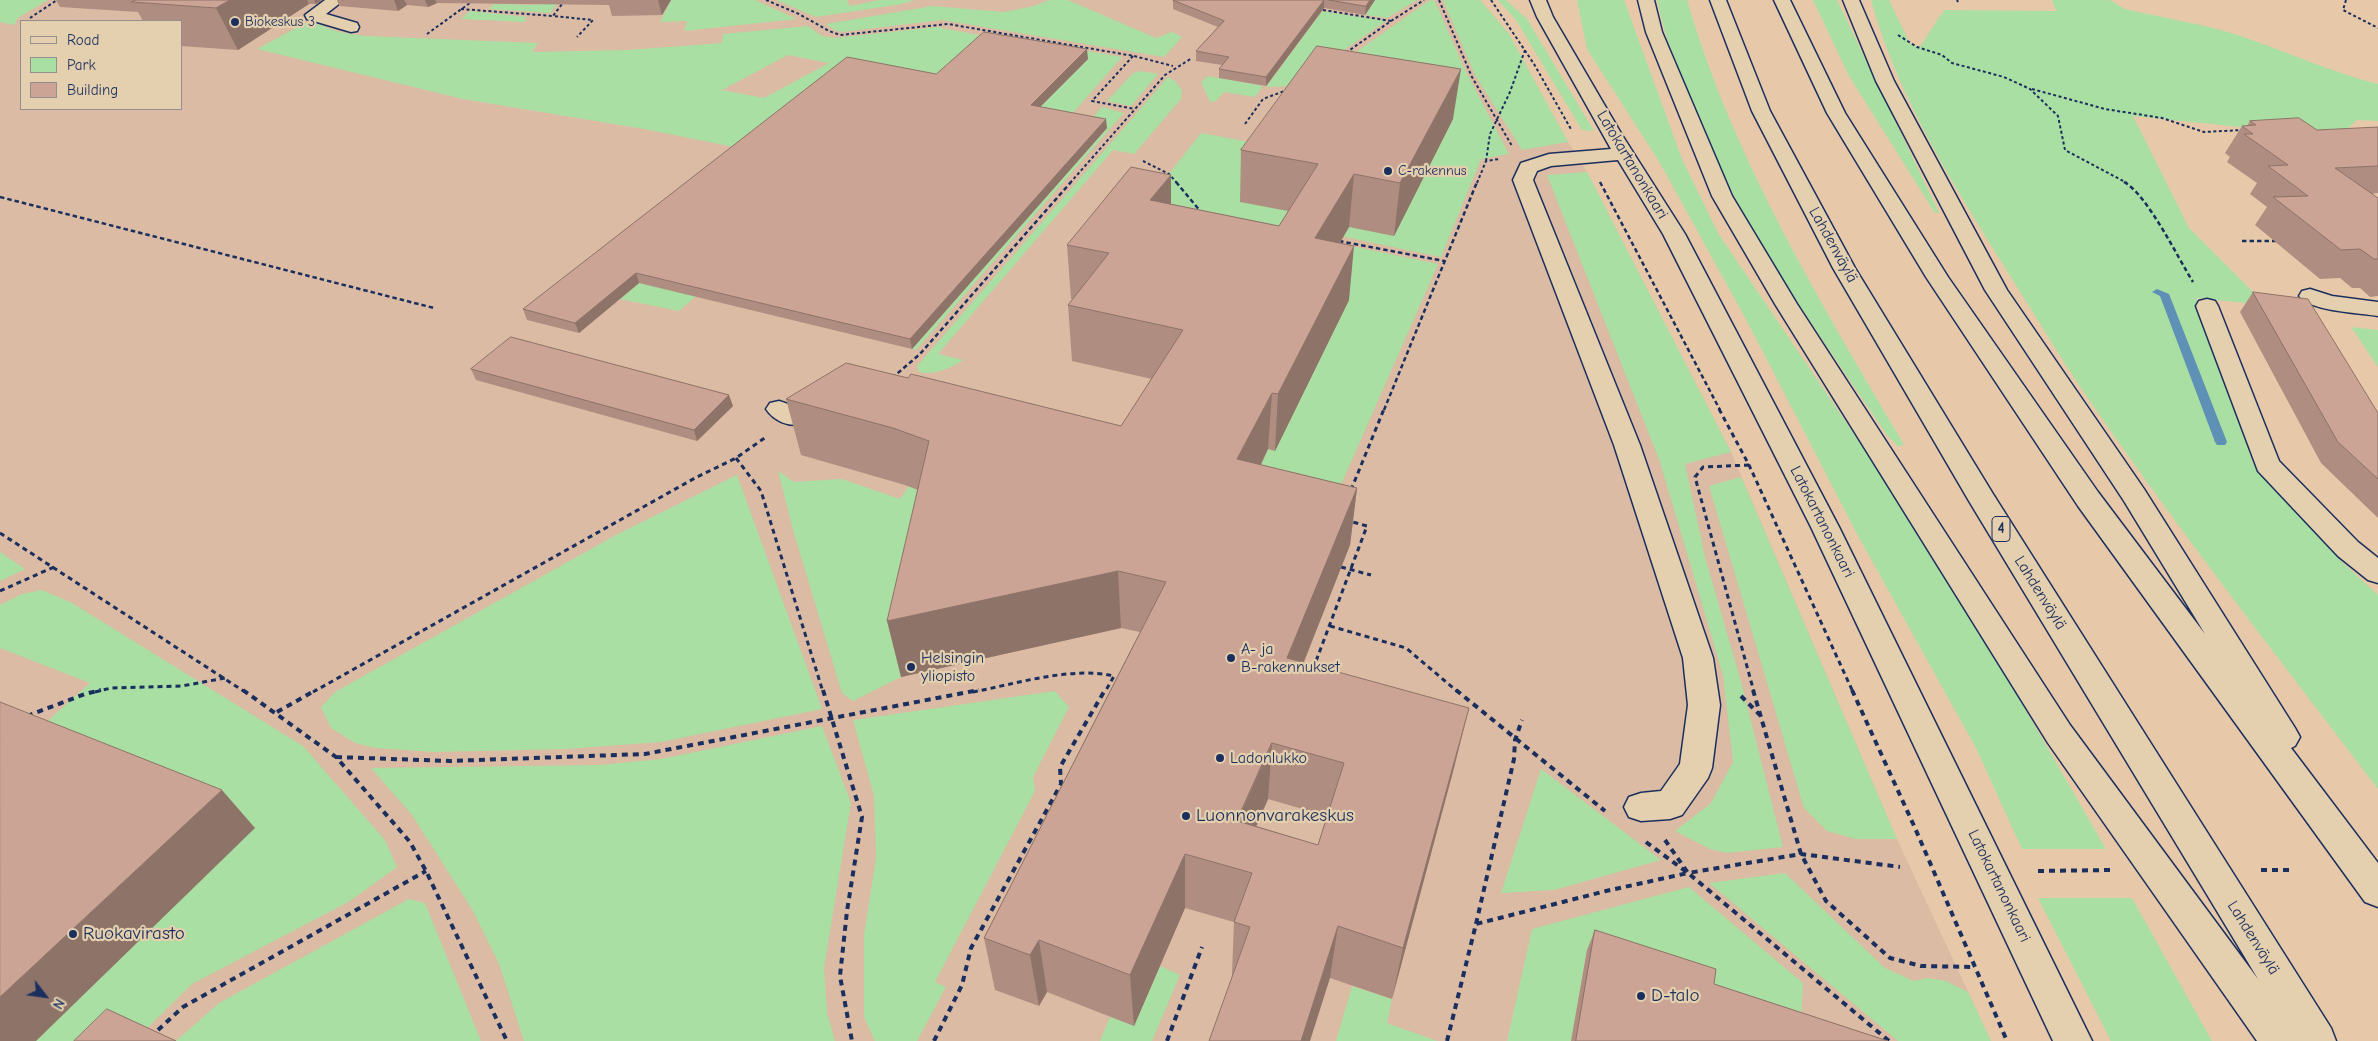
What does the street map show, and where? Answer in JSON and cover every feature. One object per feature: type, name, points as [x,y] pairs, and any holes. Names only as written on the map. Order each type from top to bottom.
[{"type":"main road","points":[[336,0],[313,15],[350,27]]},
{"type":"main road","points":[[1646,0],[1654,32],[1685,111],[1722,196],[1786,304],[2058,734],[2280,1041]]},
{"type":"main road","name":"Lahdenväylä","points":[[1718,0],[1761,111],[1844,268],[1983,502],[2317,1041]]},
{"type":"main road","points":[[1782,0],[1836,113],[1937,277],[2088,499],[2378,890]]},
{"type":"main road","points":[[1851,0],[1885,81],[1996,290],[2134,495],[2378,890]]},
{"type":"main road","name":"Latokartanonkaari","points":[[1537,6],[1624,154],[1674,234],[1826,527],[2073,1041]]},
{"type":"main road","points":[[1624,154],[1549,160],[1528,167],[1524,180],[1627,445],[1698,658],[1704,705],[1696,768],[1670,805],[1641,806]]},
{"type":"main road","points":[[2310,296],[2329,302],[2378,309]]},
{"type":"main road","points":[[2207,306],[2267,466],[2348,549],[2378,573]]},
{"type":"path","points":[[30,18],[58,0]]},
{"type":"path","points":[[428,34],[474,0]]},
{"type":"path","points":[[553,16],[564,0]]},
{"type":"path","points":[[766,0],[806,17],[835,35],[847,36],[948,24],[1134,56],[1174,67]]},
{"type":"path","points":[[1341,57],[1424,0]]},
{"type":"path","points":[[1439,0],[1472,77],[1513,148]]},
{"type":"path","points":[[1490,0],[1525,49],[1552,92],[1575,137]]},
{"type":"path","points":[[2346,0],[2343,10],[2378,28]]},
{"type":"path","points":[[461,9],[593,20],[577,37]]},
{"type":"path","points":[[1323,10],[1391,21]]},
{"type":"path","points":[[1895,34],[1917,47],[1942,55],[1952,63],[2004,77],[2030,89],[2105,109],[2162,118],[2204,132],[2247,131]]},
{"type":"path","points":[[1350,491],[1486,161],[1490,134],[1525,49]]},
{"type":"path","points":[[1134,56],[1092,101],[1135,109]]},
{"type":"path","points":[[891,379],[920,354],[1165,76],[1174,67],[1192,58]]},
{"type":"path","points":[[2030,89],[2058,116],[2065,150],[2130,185],[2144,201],[2207,306]]},
{"type":"path","points":[[1245,124],[1263,99],[1287,90]]},
{"type":"path","points":[[1486,161],[1502,158]]},
{"type":"path","points":[[1143,161],[1169,174],[1203,216]]},
{"type":"path","points":[[1596,175],[1749,465],[1915,828],[2006,1041]]},
{"type":"path","points":[[0,197],[434,308]]},
{"type":"path","points":[[1333,239],[1444,261]]},
{"type":"path","points":[[2242,241],[2282,241]]},
{"type":"path","points":[[277,712],[695,478],[736,458],[771,433]]},
{"type":"path","points":[[736,458],[761,492],[833,717],[862,817],[840,976],[852,1041]]},
{"type":"path","points":[[1749,465],[1703,467],[1695,476],[1760,715],[1801,854],[1826,901],[1890,958],[1921,966],[1973,967]]},
{"type":"path","points":[[1312,671],[1367,526],[1339,519]]},
{"type":"path","points":[[0,533],[226,678],[277,712],[336,757],[410,842],[426,871],[507,1041]]},
{"type":"path","points":[[0,592],[54,566]]},
{"type":"path","points":[[1341,567],[1370,575]]},
{"type":"path","points":[[1330,626],[1406,648],[1515,740],[1606,812]]},
{"type":"path","points":[[336,757],[450,761],[644,754],[1074,673],[1102,673],[1114,676],[1060,767],[1060,784],[971,948],[962,986],[934,1041]]},
{"type":"path","points":[[25,718],[85,694],[111,688],[182,686],[226,678]]},
{"type":"path","points":[[1448,1041],[1514,759],[1515,740],[1522,720]]},
{"type":"path","points":[[1641,806],[1688,873]]},
{"type":"path","points":[[1644,841],[1688,873],[1889,1041]]},
{"type":"path","points":[[1476,924],[1606,891],[1688,873],[1801,854],[1900,867]]},
{"type":"path","points":[[2038,871],[2112,870]]},
{"type":"path","points":[[2261,870],[2289,870]]},
{"type":"path","points":[[158,1030],[183,1007],[426,871]]},
{"type":"path","points":[[1166,1041],[1202,947]]},
{"type":"shaded area","name":"Helsingin yliopisto","points":[[0,0],[1480,0],[1509,34],[1568,142],[1587,172],[1731,452],[1897,839],[1991,1041],[0,1041]]},
{"type":"green space","points":[[0,0],[48,0],[19,17],[14,25],[0,22]]},
{"type":"green space","points":[[542,0],[560,0],[550,13],[489,9],[494,4],[537,5]]},
{"type":"green space","points":[[671,0],[755,0],[797,19],[684,31],[687,21],[660,22]]},
{"type":"green space","points":[[776,0],[847,0],[850,6],[879,0],[915,0],[902,4],[816,17]]},
{"type":"green space","points":[[1049,0],[1068,0],[1156,38],[1172,32],[1182,37],[1164,57],[942,20],[842,32],[834,30],[826,24],[932,6],[1004,12],[1034,6]]},
{"type":"green space","points":[[1375,0],[1417,0],[1387,18],[1365,15]]},
{"type":"green space","points":[[1430,0],[1435,1],[1463,66],[1509,154],[1481,159],[1441,257],[1326,233],[1305,88]]},
{"type":"green space","points":[[1443,0],[1480,0],[1509,34],[1568,142],[1522,150],[1475,75]]},
{"type":"green space","points":[[1498,0],[1506,0],[1527,19],[1594,131],[1582,130],[1516,20]]},
{"type":"green space","points":[[1577,0],[1624,0],[1682,159],[1718,233],[1937,557],[2106,849],[2022,849],[1976,748],[1856,532],[1748,323],[1660,163],[1587,49]]},
{"type":"green space","points":[[1657,0],[1687,0],[1706,59],[1754,173],[1811,284],[1904,445],[1898,446],[1887,435],[1801,308],[1723,176],[1681,83]]},
{"type":"green space","points":[[1813,0],[1837,0],[1939,213],[1935,213],[1849,76]]},
{"type":"green space","points":[[1871,0],[1889,0],[1910,44],[1920,47],[1944,10],[2056,11],[2052,0],[2110,0],[2125,9],[2241,36],[2326,68],[2378,84],[2378,121],[2357,120],[2339,137],[2133,116],[2189,228],[2266,305],[2196,298],[2253,463],[2341,561],[2378,595],[2378,789],[2187,537],[2069,370],[1972,215],[1932,146],[1897,75]]},
{"type":"green space","points":[[470,11],[527,17],[524,22],[461,19]]},
{"type":"green space","points":[[1322,11],[1386,21],[1292,86],[1266,87]]},
{"type":"green space","points":[[312,22],[339,32],[365,36],[538,43],[532,52],[627,50],[722,43],[723,34],[808,26],[822,36],[835,38],[937,27],[989,37],[807,197],[744,149],[644,129],[463,99],[257,49],[305,23]],"holes":[[[788,55],[829,63],[764,98],[722,90]]]},
{"type":"green space","points":[[1023,40],[1122,57],[1066,121],[1009,139],[1087,59]]},
{"type":"green space","points":[[1141,71],[1158,74],[1131,106],[1107,101],[1133,73]]},
{"type":"green space","points":[[1208,76],[1263,86],[1255,97],[1224,92],[1216,101],[1210,102],[1201,82]]},
{"type":"green space","points":[[1168,77],[1175,81],[1182,90],[1181,99],[1134,154],[1113,150],[938,354],[963,360],[942,370],[930,373],[919,372],[917,366]]},
{"type":"green space","points":[[1102,107],[1124,113],[916,350],[912,349],[1106,129],[1086,125]]},
{"type":"green space","points":[[1201,133],[1277,147],[1307,215],[1271,273],[1133,220]]},
{"type":"green space","points":[[1587,172],[1731,452],[1685,464],[1705,557],[1741,682],[1783,847],[1727,853],[1710,849],[1675,831],[1711,803],[1733,762],[1723,675],[1660,462],[1547,175]]},
{"type":"green space","points":[[743,197],[796,209],[679,311],[620,299]]},
{"type":"green space","points":[[1322,240],[1438,264],[1318,537],[1235,516],[1268,449],[1275,450],[1348,300]]},
{"type":"green space","points":[[2351,327],[2378,330],[2378,367]]},
{"type":"green space","points":[[778,471],[794,482],[842,479],[900,499],[909,486],[939,498],[901,677],[853,701],[842,693],[793,530]]},
{"type":"green space","points":[[737,475],[822,709],[661,742],[566,749],[434,752],[375,748],[355,743],[331,728],[321,707],[335,692],[616,535]]},
{"type":"green space","points":[[1741,477],[1897,839],[1856,839],[1827,831],[1804,808],[1709,486]]},
{"type":"green space","points":[[0,552],[25,569],[0,581]]},
{"type":"green space","points":[[42,590],[72,603],[303,746],[385,840],[397,867],[350,901],[192,984],[134,1041],[36,1041],[30,737],[90,683],[0,648],[0,605],[22,594]]},
{"type":"green space","points":[[1055,691],[1069,707],[1033,777],[1035,791],[935,982],[946,987],[917,1041],[875,1041],[864,1017],[864,935],[876,858],[874,796],[853,720]]},
{"type":"green space","points":[[822,726],[851,803],[824,968],[827,1013],[835,1041],[524,1041],[499,964],[473,911],[412,815],[371,768],[599,765],[661,759]]},
{"type":"green space","points":[[1541,769],[1661,860],[1554,890],[1501,893]]},
{"type":"green space","points":[[1785,873],[1885,968],[1914,981],[1927,978],[1946,981],[1968,992],[1991,1041],[1898,1041],[1709,883]]},
{"type":"green space","points":[[1689,887],[1803,983],[1801,1020],[1587,950],[1571,1041],[1507,1041],[1532,929]]},
{"type":"green space","points":[[2038,898],[2132,898],[2212,1041],[2111,1041]]},
{"type":"green space","points":[[409,899],[425,903],[481,1041],[176,1041],[219,1003]]},
{"type":"green space","points":[[1160,966],[1180,975],[1152,1041],[1100,1041],[1110,1017],[1134,1025]]},
{"type":"green space","points":[[1352,986],[1392,999],[1387,1023],[1437,1041],[1336,1041]]},
{"type":"building","points":[[136,0],[230,0],[216,8],[132,2]]},
{"type":"building","points":[[1173,0],[1324,0],[1266,77],[1219,69],[1229,57],[1196,51],[1224,21]]},
{"type":"building","points":[[1329,0],[1370,0],[1366,6]]},
{"type":"building","points":[[984,32],[1087,49],[1031,105],[1106,119],[910,339],[636,273],[575,323],[523,309],[847,57],[936,74]]},
{"type":"building","name":"A- ja B-rakennukset","points":[[1317,46],[1461,69],[1400,183],[1354,174],[1315,238],[1354,246],[1278,394],[1272,393],[1237,459],[1357,488],[1287,658],[1469,708],[1403,948],[1338,926],[1301,1041],[1209,1041],[1250,927],[1234,922],[1252,873],[1185,854],[1130,975],[1039,940],[1030,955],[984,938],[1166,582],[1118,571],[887,621],[929,441],[893,428],[786,399],[846,363],[908,378],[911,374],[1121,426],[1183,330],[1068,305],[1109,253],[1067,245],[1131,167],[1171,175],[1150,200],[1279,226],[1318,164],[1241,150]],"holes":[[[1272,743],[1344,763],[1318,845],[1237,821]]]},
{"type":"building","points":[[2299,118],[2317,130],[2378,127],[2378,166],[2335,168],[2378,198],[2378,259],[2374,259],[2360,249],[2341,250],[2273,197],[2308,196],[2268,166],[2288,165],[2244,134],[2253,134],[2242,126],[2256,125],[2250,121]]},
{"type":"building","points":[[2253,292],[2308,299],[2378,413],[2378,479],[2338,442]]},
{"type":"building","points":[[511,337],[729,395],[694,430],[471,369]]},
{"type":"building","name":"Ruokavirasto","points":[[0,702],[222,790],[0,997]]},
{"type":"building","name":"D-talo","points":[[1595,930],[1716,969],[1714,984],[1888,1041],[1576,1041]]},
{"type":"building","points":[[107,1009],[176,1041],[74,1041]]},
{"type":"waterway","points":[[2157,292],[2164,294],[2221,442]]},
{"type":"place","name":"Biokeskus 3","points":[[235,22]]},
{"type":"place","name":"C-rakennus","points":[[1388,171]]},
{"type":"place","name":"A- ja B-rakennukset","points":[[1231,658]]},
{"type":"place","name":"Helsingin yliopisto","points":[[911,667]]},
{"type":"place","name":"Ladonlukko","points":[[1220,758]]},
{"type":"place","name":"Luonnonvarakeskus","points":[[1186,816]]},
{"type":"place","name":"Ruokavirasto","points":[[73,934]]},
{"type":"place","name":"D-talo","points":[[1641,996]]}]
